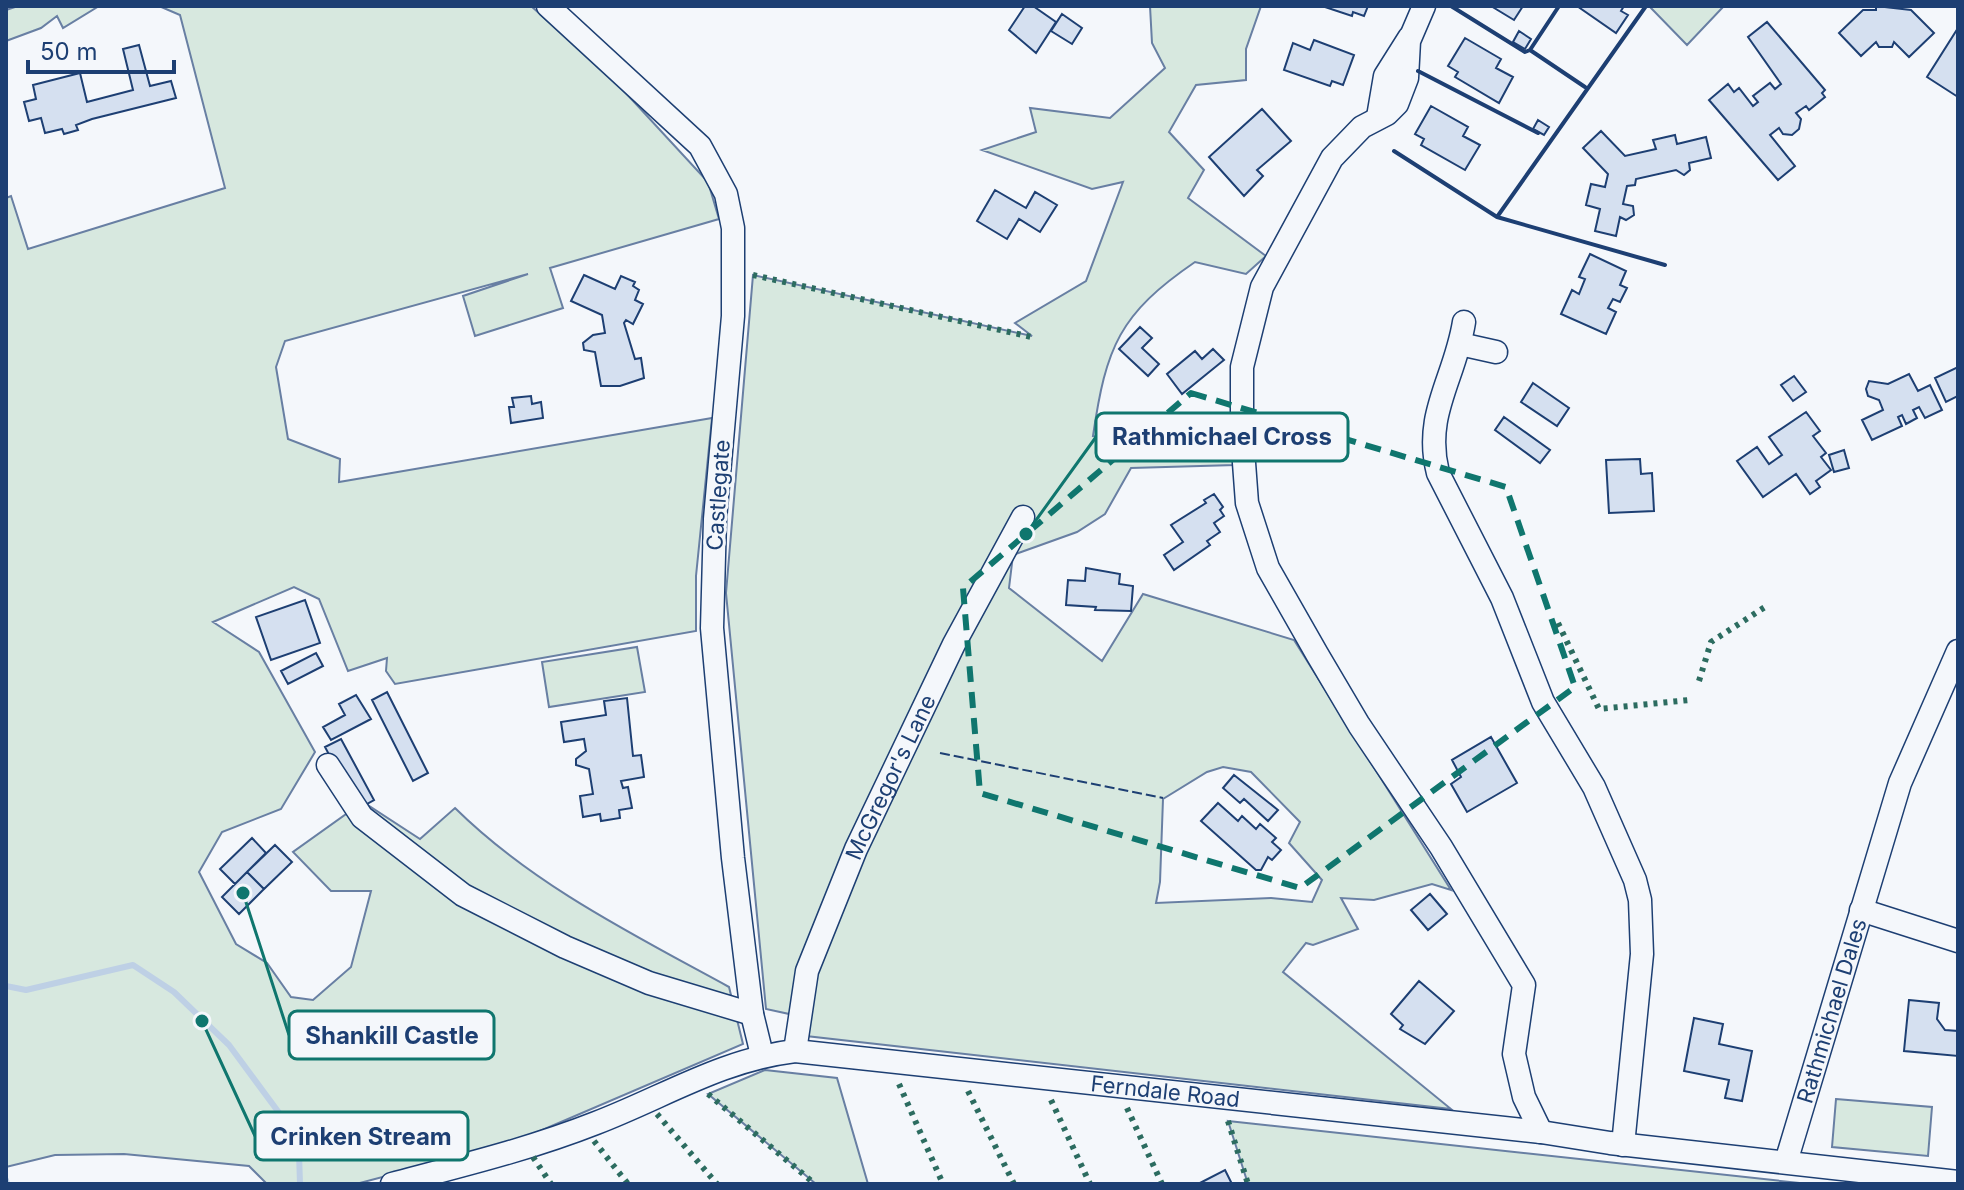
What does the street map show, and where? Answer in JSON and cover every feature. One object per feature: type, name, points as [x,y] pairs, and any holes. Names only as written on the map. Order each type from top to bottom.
[{"type":"street","name":"Castlegate","points":[[548,6],[700,146],[726,194],[733,228],[733,316],[715,519],[712,628],[733,858],[752,1014],[762,1055]]},
{"type":"street","points":[[1407,6],[1409,41]]},
{"type":"street","points":[[1424,6],[1409,41],[1385,76],[1378,117],[1348,140],[1319,177],[1274,262],[1253,314],[1242,367],[1242,436],[1247,503],[1268,568],[1317,654],[1359,725],[1441,847],[1524,985],[1514,1054],[1524,1097],[1541,1132]]},
{"type":"street","points":[[1496,352],[1462,333],[1433,420],[1433,454],[1438,473],[1502,598],[1543,702],[1613,825],[1640,900],[1642,954],[1623,1145]]},
{"type":"street","name":"McGregor's Lane","points":[[795,1051],[807,971],[856,849],[954,644],[1023,517]]},
{"type":"street","points":[[1861,910],[1900,783],[1958,651]]},
{"type":"street","points":[[328,765],[362,817],[463,895],[565,947],[649,983],[752,1014]]},
{"type":"street","name":"Rathmichael Dales","points":[[1786,1162],[1861,910],[1958,941]]},
{"type":"street","name":"Ferndale Road","points":[[392,1184],[483,1160],[595,1123],[745,1058],[795,1051],[1541,1132],[1623,1145],[1958,1182]]},
{"type":"highlighted area","points":[[1191,393],[1506,487],[1575,687],[1300,888],[980,793],[963,588]]},
{"type":"shaded area","points":[[18,6],[99,6],[63,28],[57,16],[41,28],[6,41],[6,10]]},
{"type":"shaded area","points":[[159,6],[531,6],[612,78],[708,182],[719,219],[550,268],[563,308],[475,336],[463,296],[528,274],[285,341],[276,367],[288,439],[340,459],[339,482],[712,418],[696,576],[696,631],[395,684],[386,671],[387,658],[348,671],[319,599],[294,587],[213,622],[259,652],[315,752],[281,809],[222,832],[199,872],[236,944],[267,963],[291,997],[313,1000],[351,967],[371,891],[331,891],[293,852],[363,802],[420,839],[455,808],[485,836],[551,885],[621,928],[729,987],[743,1044],[512,1143],[356,1184],[267,1184],[249,1166],[124,1154],[55,1155],[6,1167],[6,198],[11,196],[28,249],[225,188],[180,15]]},
{"type":"shaded area","points":[[1150,6],[1261,6],[1246,49],[1246,80],[1196,85],[1169,132],[1204,170],[1188,198],[1266,256],[1246,274],[1195,262],[1149,299],[1120,335],[1111,356],[1093,436],[1236,447],[1235,465],[1131,468],[1105,514],[1077,532],[1013,555],[1009,588],[1102,661],[1143,594],[1294,640],[1451,890],[1432,884],[1374,900],[1341,898],[1358,929],[1313,945],[1306,943],[1283,972],[1451,1109],[806,1036],[789,1014],[766,1009],[726,593],[753,275],[1032,336],[1015,323],[1086,281],[1123,182],[1092,189],[982,150],[1036,132],[1030,108],[1110,118],[1165,68],[1152,43]],"holes":[[[1223,767],[1251,772],[1300,822],[1289,843],[1322,880],[1312,902],[1271,898],[1156,903],[1160,882],[1163,799],[1207,772]]]},
{"type":"shaded area","points":[[1649,6],[1724,6],[1687,45]]},
{"type":"shaded area","points":[[637,647],[645,692],[549,707],[542,662]]},
{"type":"shaded area","points":[[765,1070],[837,1078],[868,1184],[816,1184],[708,1094]]},
{"type":"shaded area","points":[[1836,1099],[1932,1107],[1928,1156],[1832,1147]]},
{"type":"shaded area","points":[[1228,1121],[1809,1184],[1248,1184]]},
{"type":"building","points":[[1025,6],[1033,6],[1056,22],[1036,53],[1009,30]]},
{"type":"building","points":[[1322,6],[1368,6],[1364,16],[1353,12],[1352,16]]},
{"type":"building","points":[[1491,6],[1523,6],[1514,20]]},
{"type":"building","points":[[1577,6],[1624,6],[1621,11],[1628,15],[1616,33]]},
{"type":"building","points":[[1876,6],[1911,10],[1934,33],[1909,57],[1894,42],[1892,47],[1879,47],[1876,42],[1861,56],[1839,33],[1863,10],[1876,10]]},
{"type":"building","points":[[1062,14],[1082,28],[1072,44],[1051,31]]},
{"type":"building","points":[[1767,22],[1825,90],[1822,93],[1825,97],[1809,110],[1806,106],[1796,113],[1801,119],[1799,129],[1792,135],[1783,134],[1779,128],[1770,135],[1795,166],[1778,180],[1709,100],[1728,84],[1734,92],[1739,88],[1753,106],[1758,102],[1753,96],[1770,83],[1775,89],[1781,84],[1748,37]]},
{"type":"building","points":[[1958,28],[1958,97],[1927,77]]},
{"type":"building","points":[[1519,31],[1531,39],[1525,49],[1513,42]]},
{"type":"building","points":[[1465,38],[1501,59],[1496,68],[1513,77],[1499,103],[1455,77],[1458,72],[1448,66]]},
{"type":"building","points":[[1314,40],[1354,55],[1343,85],[1332,81],[1330,86],[1284,70],[1293,43],[1310,50]]},
{"type":"building","points":[[139,45],[150,86],[171,81],[176,98],[92,119],[76,125],[78,130],[64,134],[62,129],[45,133],[41,118],[29,121],[24,102],[36,99],[33,85],[80,73],[87,102],[133,90],[123,49]]},
{"type":"building","points":[[1431,106],[1468,127],[1463,136],[1480,145],[1465,170],[1421,145],[1424,139],[1415,134]]},
{"type":"building","points":[[1262,109],[1291,141],[1257,170],[1263,176],[1244,196],[1209,157]]},
{"type":"building","points":[[1538,120],[1549,127],[1544,135],[1533,129]]},
{"type":"building","points":[[1601,131],[1625,156],[1656,149],[1653,140],[1675,135],[1677,144],[1706,137],[1711,158],[1689,163],[1690,170],[1684,175],[1676,170],[1636,179],[1635,185],[1627,186],[1623,204],[1633,206],[1634,215],[1626,220],[1620,217],[1616,236],[1595,231],[1600,209],[1586,205],[1591,184],[1605,187],[1608,174],[1583,148]]},
{"type":"building","points":[[995,190],[1026,208],[1035,192],[1057,205],[1040,232],[1019,219],[1007,239],[977,221]]},
{"type":"building","points":[[1590,254],[1626,271],[1620,285],[1627,288],[1620,302],[1613,299],[1608,308],[1616,312],[1606,334],[1561,314],[1572,290],[1579,294],[1585,279],[1579,277]]},
{"type":"building","points":[[584,275],[615,289],[621,276],[635,282],[633,286],[639,290],[635,300],[643,304],[633,324],[626,320],[624,323],[635,359],[641,358],[644,378],[620,386],[601,386],[595,352],[584,350],[583,343],[593,335],[605,333],[602,315],[571,301]]},
{"type":"building","points":[[1140,327],[1152,338],[1142,348],[1159,364],[1148,376],[1119,349]]},
{"type":"building","points":[[1213,349],[1224,360],[1182,394],[1167,374],[1195,351],[1202,359]]},
{"type":"building","points":[[1958,367],[1958,396],[1946,402],[1935,378]]},
{"type":"building","points":[[1909,374],[1918,391],[1930,385],[1942,410],[1925,418],[1919,407],[1913,410],[1917,418],[1906,424],[1902,415],[1898,417],[1902,426],[1872,440],[1862,420],[1883,410],[1879,400],[1868,396],[1866,389],[1869,381],[1888,384]]},
{"type":"building","points":[[1794,376],[1806,392],[1793,401],[1781,385]]},
{"type":"building","points":[[1533,383],[1569,408],[1557,426],[1521,402]]},
{"type":"building","points":[[531,396],[532,404],[541,402],[543,418],[511,423],[509,407],[514,407],[512,398]]},
{"type":"building","points":[[1806,412],[1820,431],[1813,436],[1826,453],[1821,457],[1831,470],[1816,481],[1820,487],[1810,494],[1796,474],[1763,497],[1737,461],[1757,447],[1769,464],[1782,455],[1769,437]]},
{"type":"building","points":[[1504,417],[1550,450],[1540,463],[1495,430]]},
{"type":"building","points":[[1844,450],[1849,468],[1834,472],[1829,455]]},
{"type":"building","points":[[1640,459],[1641,474],[1652,473],[1654,511],[1609,513],[1606,460]]},
{"type":"building","points":[[1214,494],[1223,507],[1220,510],[1224,516],[1214,523],[1220,532],[1207,541],[1210,545],[1174,570],[1164,555],[1183,542],[1171,525],[1206,503],[1204,500]]},
{"type":"building","points":[[1086,568],[1120,574],[1119,584],[1133,586],[1131,611],[1066,605],[1068,580],[1085,581]]},
{"type":"building","points":[[305,600],[320,643],[271,660],[256,617]]},
{"type":"building","points":[[316,653],[323,666],[288,684],[281,671]]},
{"type":"building","points":[[387,692],[428,773],[413,781],[372,700]]},
{"type":"building","points":[[356,695],[371,719],[331,740],[323,727],[345,715],[339,704]]},
{"type":"building","points":[[627,698],[633,756],[641,755],[644,777],[621,781],[623,788],[628,787],[632,808],[619,810],[620,818],[601,821],[600,814],[583,817],[580,796],[593,794],[589,769],[576,765],[576,759],[586,751],[584,739],[564,742],[561,722],[606,715],[604,701]]},
{"type":"building","points":[[1491,737],[1517,783],[1467,812],[1451,784],[1461,777],[1452,760]]},
{"type":"building","points":[[341,739],[374,800],[358,809],[325,747]]},
{"type":"building","points":[[1234,775],[1278,810],[1268,821],[1244,799],[1240,803],[1223,788]]},
{"type":"building","points":[[1218,803],[1238,821],[1242,816],[1256,829],[1260,824],[1276,838],[1272,842],[1281,850],[1272,860],[1268,857],[1261,870],[1256,870],[1201,821]]},
{"type":"building","points":[[252,838],[266,853],[235,884],[220,869]]},
{"type":"building","points":[[275,845],[292,862],[264,889],[247,872]]},
{"type":"building","points":[[247,872],[264,889],[239,914],[222,897]]},
{"type":"building","points":[[1430,894],[1447,914],[1428,930],[1411,910]]},
{"type":"building","points":[[1419,981],[1454,1011],[1425,1044],[1400,1029],[1403,1025],[1391,1014]]},
{"type":"building","points":[[1909,1000],[1939,1003],[1937,1019],[1945,1030],[1958,1031],[1958,1056],[1904,1051]]},
{"type":"building","points":[[1694,1018],[1723,1024],[1719,1044],[1752,1051],[1742,1101],[1725,1098],[1729,1080],[1684,1071]]},
{"type":"building","points":[[1225,1170],[1232,1184],[1198,1184]]},
{"type":"waterway","points":[[6,986],[26,990],[133,965],[174,992],[229,1045],[291,1129],[299,1153],[300,1184]]},
{"type":"waterway","points":[[6,1180],[7,1184]]},
{"type":"hedge","points":[[753,275],[1036,338]]},
{"type":"hedge","points":[[1699,681],[1711,642],[1765,607]]},
{"type":"hedge","points":[[1558,623],[1599,709],[1689,700]]},
{"type":"hedge","points":[[899,1084],[943,1184]]},
{"type":"hedge","points":[[968,1091],[1014,1184]]},
{"type":"hedge","points":[[708,1094],[815,1184]]},
{"type":"hedge","points":[[1051,1100],[1090,1184]]},
{"type":"hedge","points":[[1127,1108],[1162,1184]]},
{"type":"hedge","points":[[657,1114],[717,1184]]},
{"type":"hedge","points":[[1228,1121],[1248,1184]]},
{"type":"hedge","points":[[594,1141],[628,1184]]},
{"type":"hedge","points":[[533,1157],[551,1184]]},
{"type":"fence","points":[[940,753],[1163,798]]},
{"type":"wall","points":[[1451,6],[1525,52],[1530,50]]},
{"type":"wall","points":[[1559,6],[1530,50],[1585,87]]},
{"type":"wall","points":[[1394,151],[1497,217],[1646,6]]},
{"type":"wall","points":[[1418,71],[1538,133]]},
{"type":"wall","points":[[1497,217],[1665,265]]},
{"type":"place","name":"Rathmichael Cross","points":[[1026,534]]},
{"type":"place","name":"Shankill Castle","points":[[243,893]]},
{"type":"place","name":"Crinken Stream","points":[[202,1021]]}]
